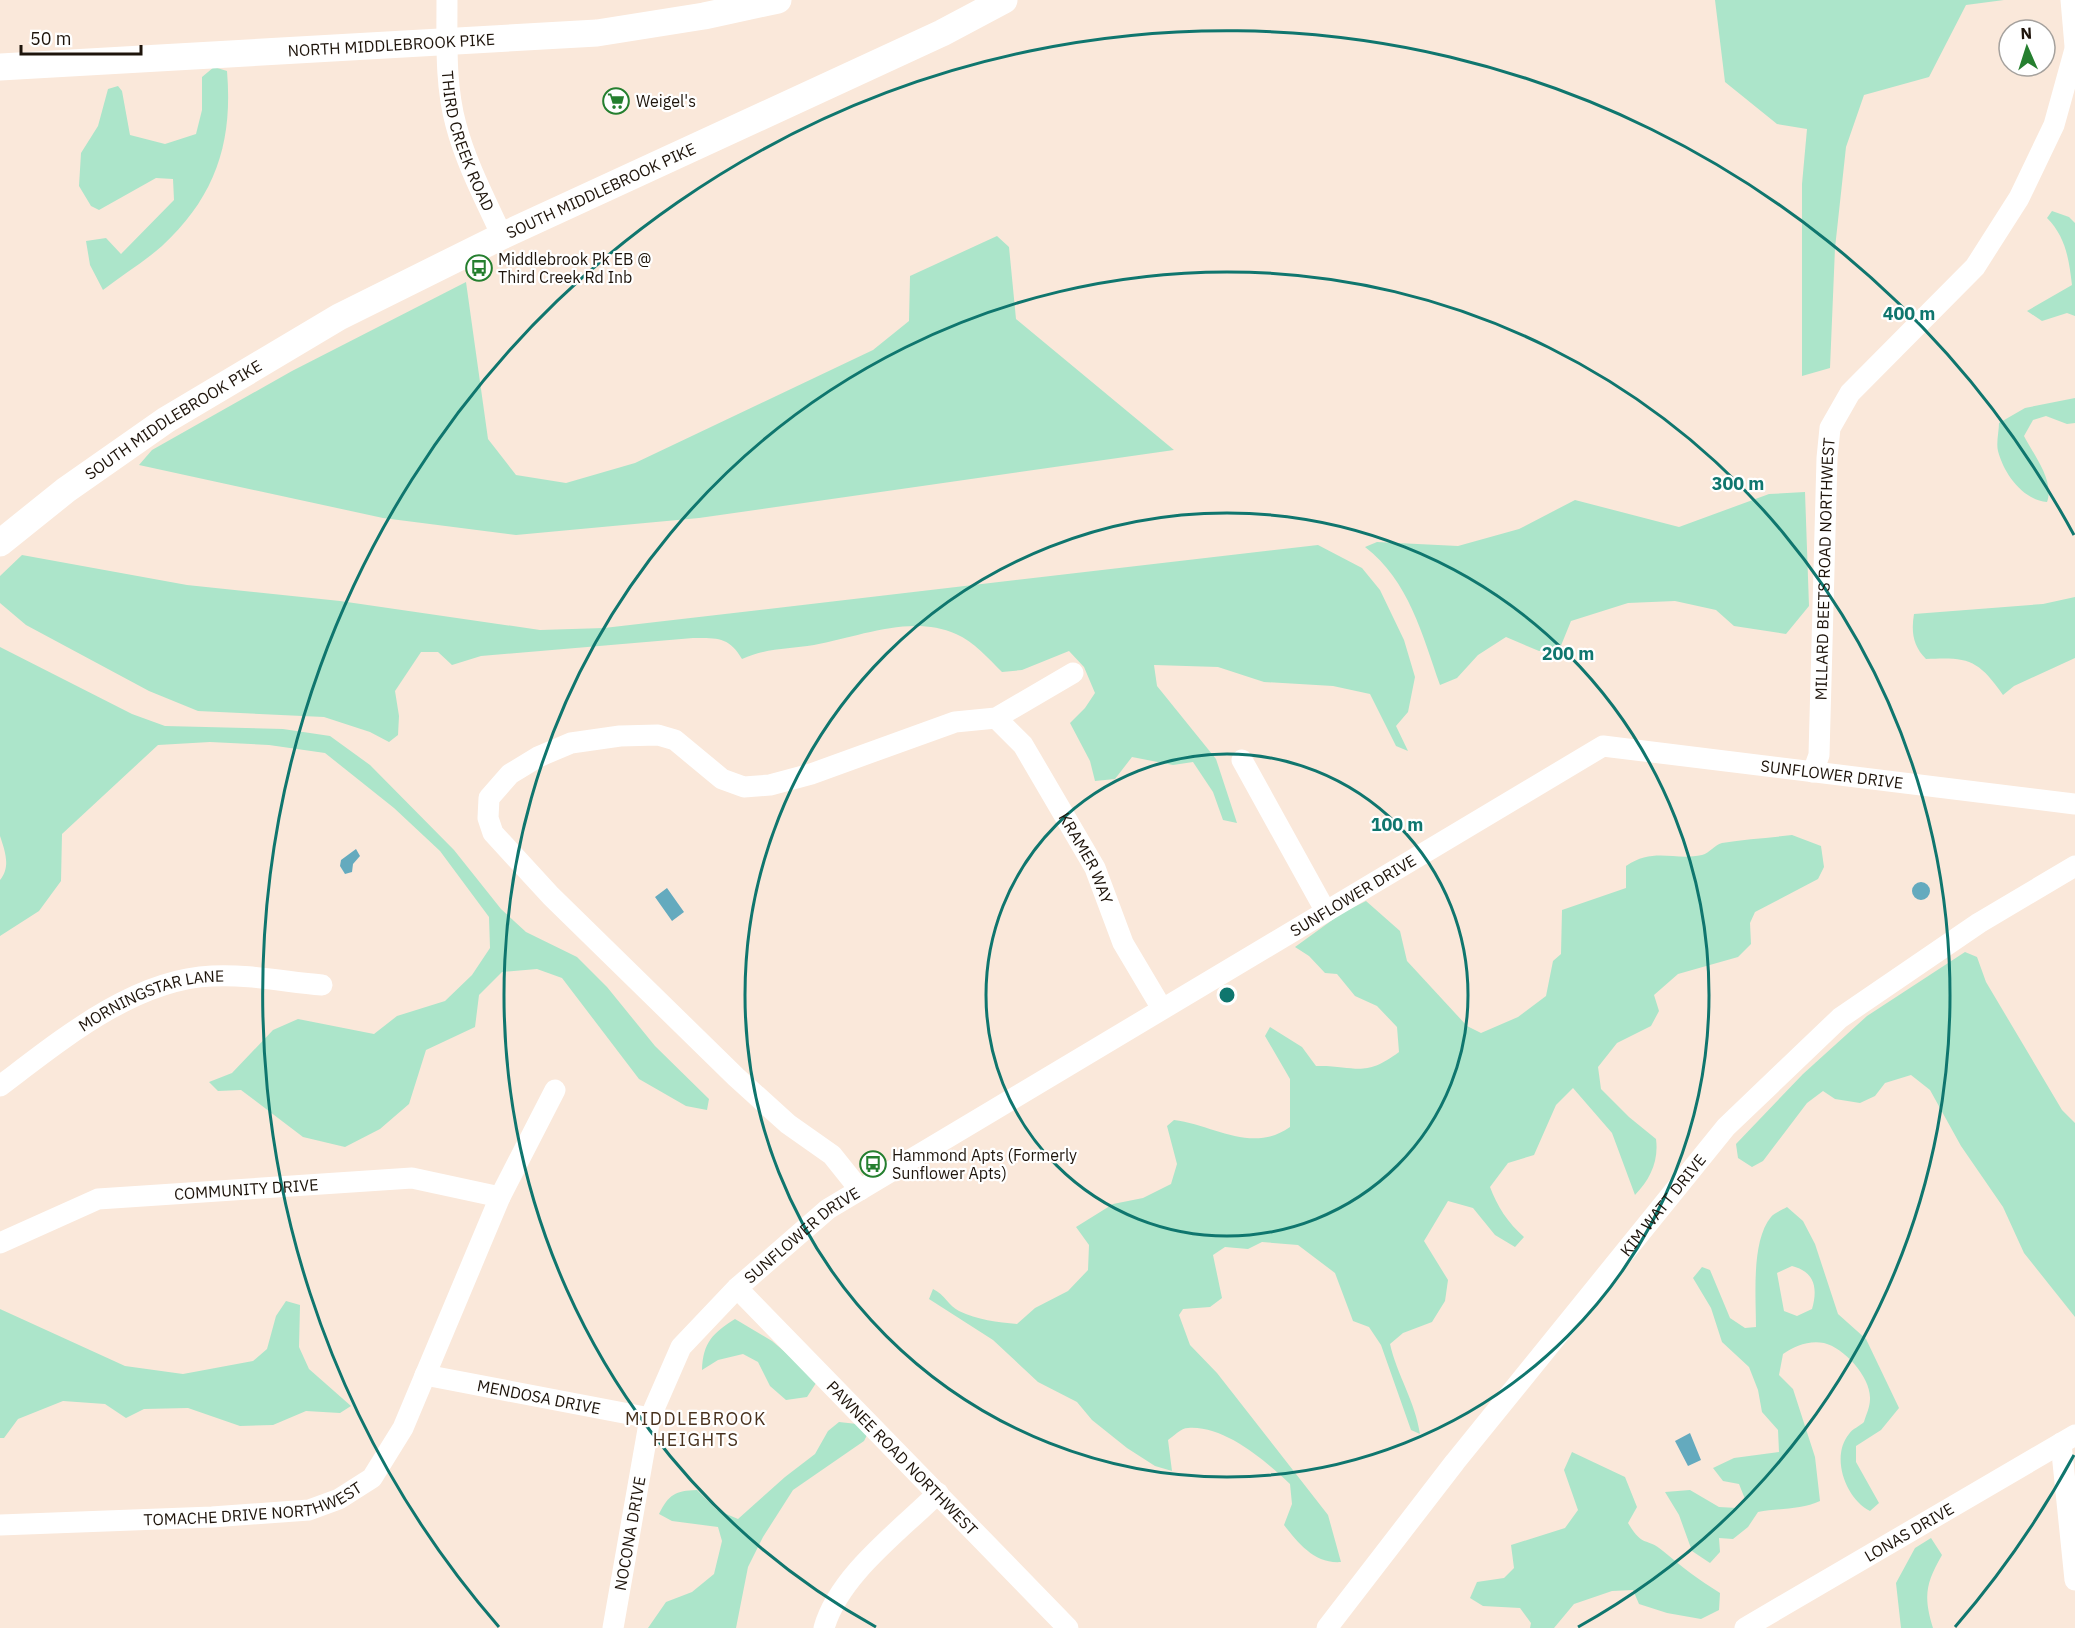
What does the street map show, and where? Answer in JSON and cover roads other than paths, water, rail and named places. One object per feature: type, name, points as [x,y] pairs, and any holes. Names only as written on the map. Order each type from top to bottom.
[{"type":"main road","name":"NORTH MIDDLEBROOK PIKE","points":[[0,67],[597,33],[704,16],[778,0]]},
{"type":"main road","name":"SOUTH MIDDLEBROOK PIKE","points":[[0,543],[66,490],[177,414],[339,317],[502,236],[942,33],[1004,0]]},
{"type":"street","name":"THIRD CREEK ROAD","points":[[447,0],[447,42],[455,122],[478,185],[502,236]]},
{"type":"street","name":"MILLARD BEETS ROAD NORTHWEST","points":[[1814,772],[1819,754],[1827,458],[1830,428],[1850,393],[1975,267],[2013,208],[2054,125],[2075,47],[2071,0]]},
{"type":"street","points":[[860,1190],[832,1155],[788,1124],[736,1077],[551,896],[493,833],[488,818],[489,798],[510,774],[538,757],[571,742],[658,735],[675,740],[722,779],[744,787],[770,785],[811,774],[955,722],[996,718],[1073,673]]},
{"type":"street","name":"KRAMER WAY","points":[[996,718],[1023,745],[1089,858],[1123,943],[1161,1007]]},
{"type":"street","name":"SUNFLOWER DRIVE","points":[[737,1288],[828,1209],[1161,1007],[1603,746],[2075,804]]},
{"type":"street","points":[[1242,760],[1325,910]]},
{"type":"street","name":"KIM WATT DRIVE","points":[[1327,1628],[1455,1462],[1726,1127],[1840,1018],[1979,923],[2075,866]]},
{"type":"street","name":"MORNINGSTAR LANE","points":[[0,1086],[125,999],[155,986],[212,976],[322,986]]},
{"type":"street","name":"TOMACHE DRIVE NORTHWEST","points":[[0,1525],[212,1517],[309,1510],[339,1499],[372,1478],[403,1428],[500,1197],[555,1090]]},
{"type":"street","name":"COMMUNITY DRIVE","points":[[0,1243],[98,1199],[412,1178],[500,1197]]},
{"type":"street","name":"NOCONA DRIVE","points":[[613,1628],[650,1418],[681,1347],[737,1288]]},
{"type":"street","name":"PAWNEE ROAD NORTHWEST","points":[[737,1288],[1068,1628]]},
{"type":"street","name":"MENDOSA DRIVE","points":[[425,1376],[650,1418]]},
{"type":"street","points":[[2068,1439],[2075,1580]]},
{"type":"street","name":"LONAS DRIVE","points":[[1745,1628],[2068,1439]]},
{"type":"street","points":[[825,1628],[830,1608],[851,1578],[938,1493]]},
{"type":"water","points":[[356,849],[360,856],[353,864],[352,872],[345,874],[340,866],[341,860]]},
{"type":"water","points":[[1921,882],[1927,885],[1930,891],[1927,897],[1921,900],[1915,897],[1912,891],[1915,885]]},
{"type":"water","points":[[667,888],[684,912],[672,921],[655,897]]},
{"type":"water","points":[[1690,1433],[1701,1460],[1688,1466],[1675,1441]]},
{"type":"place","name":"Weigel's","points":[[616,101]]},
{"type":"place","name":"Middlebrook Pk EB @ Third Creek Rd Inb","points":[[479,268]]},
{"type":"place","name":"Hammond Apts (Formerly Sunflower Apts)","points":[[873,1164]]},
{"type":"district","name":"MIDDLEBROOK HEIGHTS","points":[[696,1428]]}]
